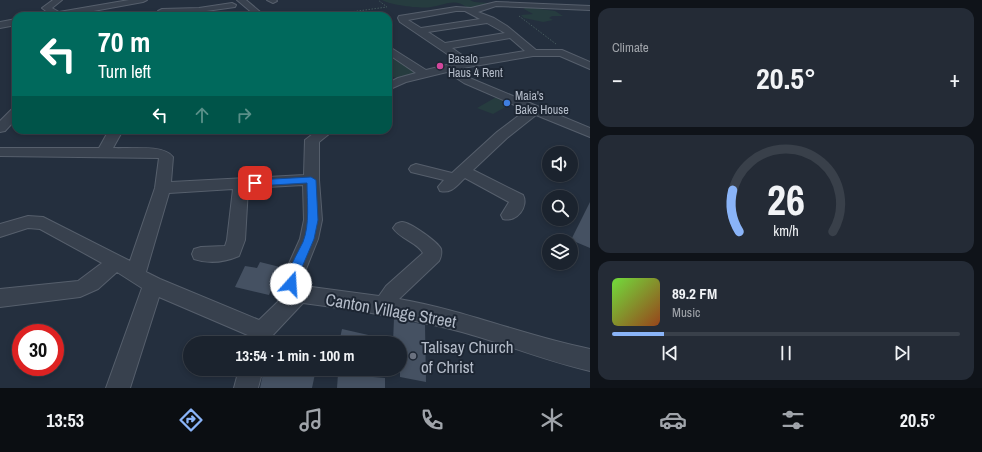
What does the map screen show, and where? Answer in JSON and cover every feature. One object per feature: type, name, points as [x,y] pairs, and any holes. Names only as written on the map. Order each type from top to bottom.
[{"type":"street","points":[[50,12],[46,8],[58,0]]},
{"type":"street","points":[[82,12],[119,2],[143,0]]},
{"type":"street","points":[[241,0],[256,12]]},
{"type":"street","points":[[499,0],[508,4]]},
{"type":"street","points":[[470,11],[496,4],[590,8]]},
{"type":"street","points":[[161,11],[199,10],[232,5]]},
{"type":"street","points":[[468,63],[444,46],[418,31],[402,18],[456,8],[470,11],[491,20],[504,28],[533,53]]},
{"type":"street","points":[[418,31],[491,20]]},
{"type":"street","points":[[0,25],[12,23]]},
{"type":"street","points":[[444,46],[511,35]]},
{"type":"street","points":[[392,52],[424,74]]},
{"type":"street","points":[[392,85],[402,80],[468,63],[533,53],[563,53],[590,66]]},
{"type":"street","points":[[449,68],[468,81],[536,109],[590,134]]},
{"type":"street","points":[[455,178],[502,135],[536,109]]},
{"type":"street","points":[[0,128],[12,116]]},
{"type":"street","points":[[103,154],[114,134]]},
{"type":"street","points":[[262,336],[299,294],[293,288],[292,279],[309,239],[313,220],[310,135]]},
{"type":"street","points":[[0,152],[103,154],[156,153],[163,154],[166,157],[163,188],[144,280],[118,388]]},
{"type":"street","points":[[416,170],[455,178],[517,199],[517,204],[509,215]]},
{"type":"street","points":[[163,188],[311,180]]},
{"type":"street","points":[[201,254],[225,254],[232,251],[236,240],[241,184]]},
{"type":"street","points":[[0,231],[14,225],[28,222],[43,223],[118,262],[144,280],[259,336]]},
{"type":"street","points":[[385,305],[393,292],[432,256],[432,250],[426,244],[402,228]]},
{"type":"street","points":[[0,298],[80,289],[91,285],[108,267],[118,262]]},
{"type":"street","name":"Canton Village Street","points":[[299,294],[385,305],[464,323],[568,356],[590,360]]},
{"type":"street","points":[[246,388],[249,376]]},
{"type":"path","points":[[348,12],[387,8],[378,0]]},
{"type":"path","points":[[519,16],[554,42],[563,53]]},
{"type":"green space","points":[[382,0],[470,0],[490,4],[472,10],[458,3],[420,7],[398,5]]},
{"type":"green space","points":[[525,7],[555,11],[563,16],[552,16],[549,18],[553,20],[543,22],[524,18],[521,15],[533,14],[524,9]]},
{"type":"green space","points":[[392,54],[422,74],[401,80],[392,77]]},
{"type":"green space","points":[[498,96],[506,100],[502,102],[509,105],[493,114],[477,108]]},
{"type":"building","points":[[590,202],[590,248],[578,243],[578,234],[574,234]]},
{"type":"building","points":[[260,262],[280,267],[269,295],[235,287],[245,266],[257,268]]},
{"type":"building","name":"Talisay Church of Christ","points":[[394,318],[425,325],[426,382],[400,377],[407,376],[407,336],[393,336]]},
{"type":"building","points":[[342,329],[373,336],[340,336]]},
{"type":"building","points":[[263,376],[315,376],[312,388],[260,388]]},
{"type":"building","points":[[338,376],[385,378],[385,388],[337,388]]},
{"type":"place","name":"Basalo Haus 4 Rent","points":[[440,66]]},
{"type":"place","name":"Maia's Bake House","points":[[507,103]]},
{"type":"place","name":"Talisay Church of Christ","points":[[413,356]]},
{"type":"route","points":[[255,183],[311,180],[313,220],[309,239],[294,273],[291,284]]}]
